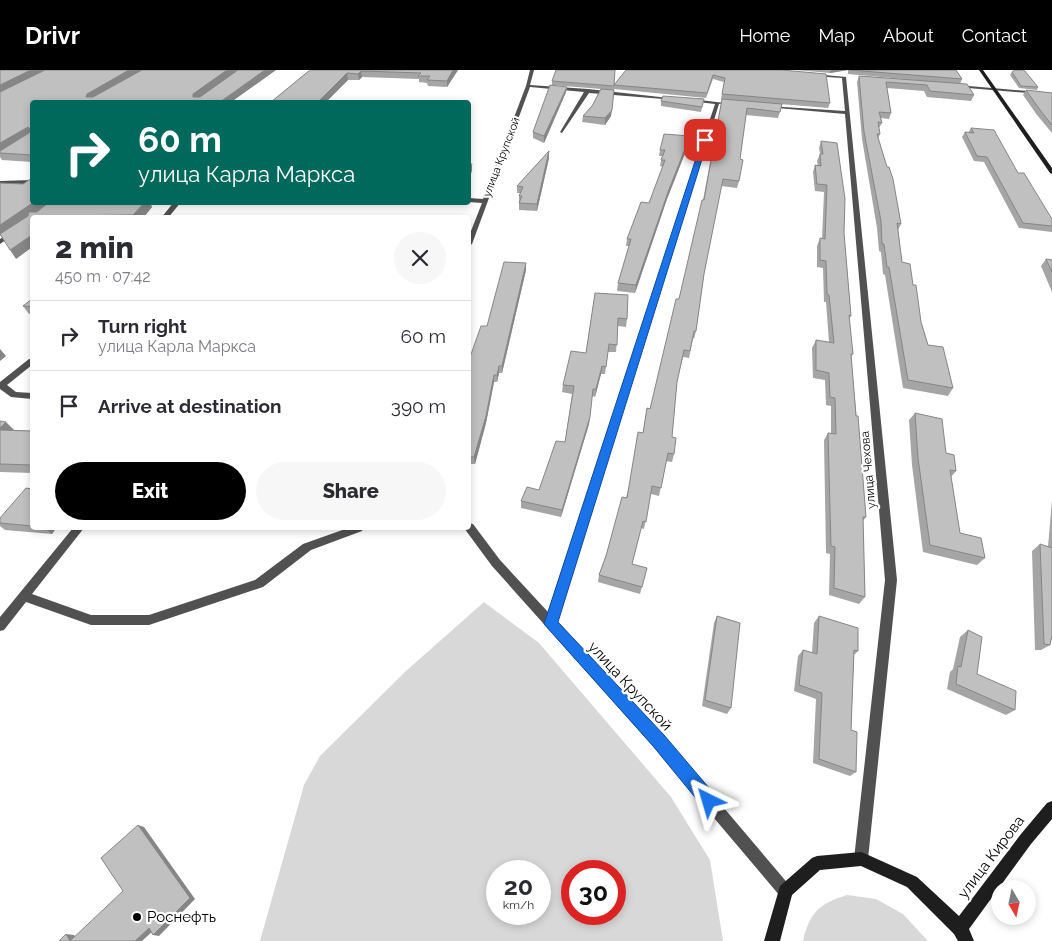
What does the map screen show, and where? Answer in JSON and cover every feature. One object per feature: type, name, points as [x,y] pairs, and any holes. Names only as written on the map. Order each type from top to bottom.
[{"type":"main road","points":[[981,70],[1052,172]]},
{"type":"main road","name":"улица Кирова","points":[[963,935],[1026,839],[1052,808]]},
{"type":"main road","points":[[772,941],[785,891],[817,863],[861,859],[912,882],[963,935]]},
{"type":"street","name":"улица Крупской","points":[[471,238],[528,86],[532,70]]},
{"type":"street","name":"улица Чехова","points":[[806,74],[844,77],[891,580],[861,859]]},
{"type":"street","points":[[948,85],[1052,94]]},
{"type":"street","points":[[528,86],[726,103]]},
{"type":"street","points":[[562,132],[588,90]]},
{"type":"street","points":[[550,624],[717,102]]},
{"type":"street","points":[[763,106],[847,113]]},
{"type":"street","points":[[0,183],[30,182]]},
{"type":"street","points":[[471,200],[484,201]]},
{"type":"street","points":[[167,215],[175,205]]},
{"type":"street","points":[[0,242],[30,221]]},
{"type":"street","points":[[30,363],[1,385],[14,395],[30,396]]},
{"type":"street","points":[[0,626],[77,530]]},
{"type":"street","points":[[24,596],[91,620],[149,620],[259,584],[307,547],[353,530]]},
{"type":"street","name":"улица Крупской","points":[[471,530],[496,563],[658,741],[785,891]]},
{"type":"shaded area","points":[[484,602],[539,643],[671,797],[710,860],[723,941],[260,941],[304,785],[320,756],[406,671]]},
{"type":"shaded area","points":[[847,895],[876,899],[903,914],[928,941],[803,941],[809,923],[817,911],[829,902]]},
{"type":"building","points":[[0,70],[31,70],[0,85]]},
{"type":"building","points":[[45,70],[129,70],[87,94],[86,97],[93,97],[142,70],[227,70],[193,94],[193,97],[200,97],[238,70],[265,70],[223,100],[30,100],[30,129],[28,127],[0,143],[0,92]]},
{"type":"building","points":[[310,70],[453,70],[447,81],[427,80],[430,76],[418,76],[421,73],[361,71],[358,74],[347,73],[320,100],[273,100]]},
{"type":"building","points":[[556,70],[615,70],[614,86],[552,81]]},
{"type":"building","points":[[626,70],[782,70],[826,74],[830,103],[722,94],[725,78],[713,75],[707,93],[614,85]]},
{"type":"building","points":[[850,70],[956,70],[962,79]]},
{"type":"building","points":[[1024,70],[1038,87],[1021,86],[1012,72]]},
{"type":"building","points":[[859,76],[967,84],[974,95],[930,91],[927,85],[886,82],[891,113],[879,112],[882,123],[878,122],[880,134],[877,134],[887,167],[889,167],[893,179],[901,224],[897,223],[902,262],[910,264],[913,285],[916,285],[921,322],[928,345],[943,347],[953,388],[908,380],[889,267],[887,267],[884,244],[882,244],[881,221],[864,132]]},
{"type":"building","points":[[550,85],[567,87],[544,136],[533,132]]},
{"type":"building","points":[[601,89],[614,90],[612,110],[605,118],[583,116],[592,106]]},
{"type":"building","points":[[1026,90],[1052,93],[1052,125],[1040,110]]},
{"type":"building","points":[[663,96],[704,99],[702,107],[661,101]]},
{"type":"building","points":[[722,99],[782,104],[780,112],[747,108],[740,159],[743,160],[739,181],[723,179],[704,274],[696,331],[694,331],[690,351],[684,350],[677,382],[672,437],[676,438],[674,454],[668,453],[661,488],[652,486],[646,522],[643,521],[632,564],[647,568],[642,587],[599,575],[622,497],[627,498],[638,432],[643,433],[647,408],[650,409],[676,299],[679,299],[702,200],[704,200]]},
{"type":"building","points":[[971,128],[994,130],[1018,173],[1024,173],[1052,219],[1052,226],[1023,223],[987,157],[977,156],[965,132],[974,133]]},
{"type":"building","points":[[30,129],[30,155],[0,153],[0,151],[29,133]]},
{"type":"building","points":[[664,134],[690,136],[668,192],[636,285],[618,283],[631,239],[627,239],[641,202],[649,203],[665,160],[661,160],[665,150],[660,150]]},
{"type":"building","points":[[821,141],[837,143],[845,199],[844,233],[851,316],[849,315],[853,354],[851,354],[866,517],[863,517],[865,597],[834,588],[835,547],[831,546],[828,433],[836,434],[835,398],[830,397],[829,373],[816,370],[816,340],[834,343],[829,295],[827,294],[826,261],[820,260],[820,238],[825,239],[827,185],[817,184],[815,165],[821,166],[820,154],[823,154]]},
{"type":"building","points":[[549,151],[537,204],[519,203],[522,196],[519,196],[523,187],[517,186]]},
{"type":"building","points":[[30,179],[30,205],[0,225],[0,183],[23,184]]},
{"type":"building","points":[[45,205],[142,205],[133,215],[30,215],[30,236],[10,250],[0,234],[28,216],[29,212],[37,212]]},
{"type":"building","points":[[1046,259],[1052,260],[1052,272]]},
{"type":"building","points":[[504,262],[526,263],[502,366],[499,366],[497,375],[494,375],[486,416],[474,457],[471,457],[471,354],[481,326],[487,326]]},
{"type":"building","points":[[595,293],[628,295],[627,319],[618,318],[617,345],[609,344],[606,367],[602,366],[596,389],[593,389],[590,417],[562,510],[521,501],[527,487],[539,490],[556,441],[565,442],[574,386],[563,385],[571,351],[586,353]]},
{"type":"building","points":[[30,301],[30,307],[23,306]]},
{"type":"building","points":[[915,413],[942,419],[946,453],[954,455],[956,471],[950,470],[960,533],[981,538],[985,558],[930,545],[918,458]]},
{"type":"building","points":[[0,421],[6,422],[0,428]]},
{"type":"building","points":[[0,430],[30,431],[30,465],[0,464]]},
{"type":"building","points":[[26,488],[30,489],[30,526],[0,523],[0,518]]},
{"type":"building","points":[[1040,544],[1052,548],[1052,635],[1050,645],[1044,644]]},
{"type":"building","points":[[717,616],[740,623],[731,708],[705,700]]},
{"type":"building","points":[[819,616],[858,628],[858,651],[854,650],[851,730],[857,732],[856,772],[819,759],[822,693],[799,685],[803,650],[817,654]]},
{"type":"building","points":[[968,630],[982,637],[977,674],[1016,691],[1015,710],[956,684],[958,666],[961,667]]},
{"type":"building","points":[[138,825],[190,898],[153,935],[149,928],[135,941],[70,941],[123,891],[101,858]]},
{"type":"building","points":[[66,934],[70,941],[59,941]]},
{"type":"place","name":"Роснефть","points":[[137,917]]},
{"type":"route","points":[[705,140],[550,624],[658,741],[709,801]]}]
